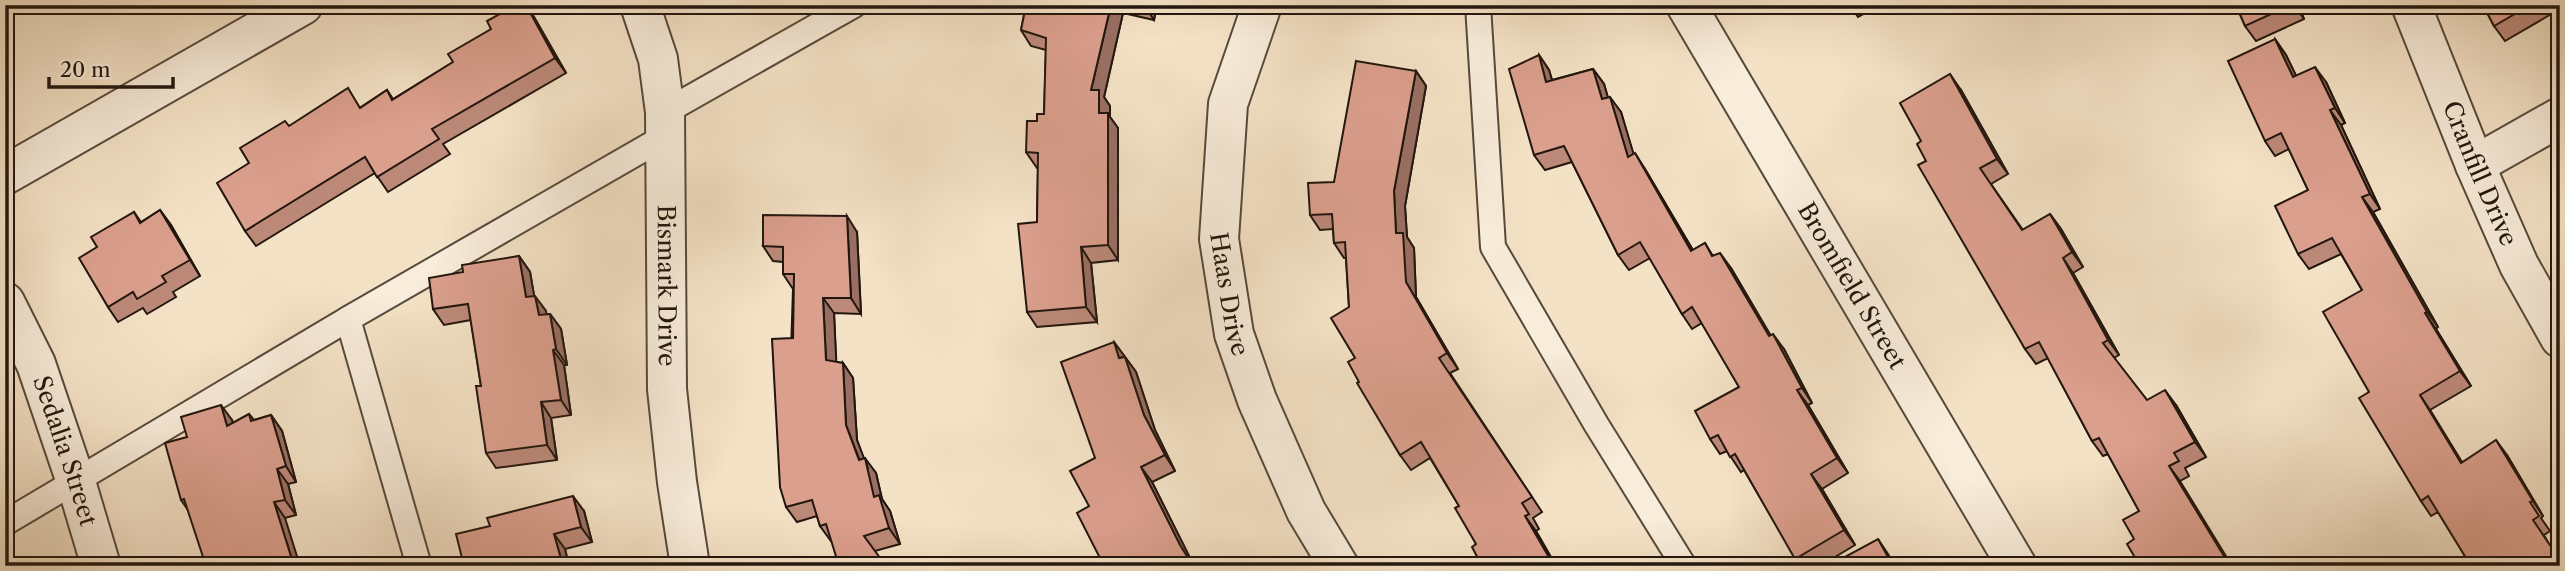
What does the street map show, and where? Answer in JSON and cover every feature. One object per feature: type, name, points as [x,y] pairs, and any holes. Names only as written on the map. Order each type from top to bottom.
[{"type":"street","points":[[5,176],[303,5]]},
{"type":"street","name":"Bismark Drive","points":[[640,5],[658,60],[666,124],[667,389],[690,566]]},
{"type":"street","name":"Haas Drive","points":[[1262,5],[1228,103],[1219,239],[1234,334],[1257,400],[1306,511],[1339,566]]},
{"type":"street","name":"Bromfield Street","points":[[1686,5],[2017,566]]},
{"type":"street","name":"Cranfill Drive","points":[[2411,5],[2475,165],[2519,265],[2560,338]]},
{"type":"street","points":[[2475,165],[2560,117]]},
{"type":"street","name":"Sedalia Street","points":[[5,302],[36,364],[101,566]]},
{"type":"lane","points":[[5,523],[348,319],[854,5]]},
{"type":"lane","points":[[1478,5],[1493,247],[1596,425],[1684,566]]},
{"type":"lane","points":[[348,319],[419,566]]},
{"type":"building","points":[[516,5],[526,5],[555,58],[432,129],[439,139],[377,177],[365,157],[245,231],[217,183],[249,163],[240,148],[285,121],[289,126],[348,88],[360,108],[387,90],[392,100],[453,62],[448,54],[491,29],[487,21]]},
{"type":"building","points":[[1026,5],[1111,5],[1091,90],[1099,90],[1099,113],[1108,113],[1108,245],[1081,247],[1086,307],[1027,312],[1018,224],[1037,222],[1038,153],[1026,152],[1027,121],[1037,121],[1037,114],[1044,114],[1046,38],[1021,30]]},
{"type":"building","points":[[2236,5],[2291,5],[2245,26]]},
{"type":"building","points":[[2483,5],[2530,5],[2494,26]]},
{"type":"building","points":[[2275,39],[2293,77],[2315,67],[2335,108],[2330,110],[2370,194],[2362,197],[2460,371],[2420,395],[2461,463],[2496,440],[2533,501],[2530,502],[2539,516],[2533,520],[2560,560],[2560,566],[2500,566],[2496,560],[2487,566],[2471,566],[2428,496],[2421,501],[2359,398],[2369,392],[2323,312],[2362,290],[2332,238],[2298,254],[2275,206],[2308,190],[2281,133],[2265,141],[2228,61]]},
{"type":"building","points":[[1539,55],[1546,82],[1593,69],[1602,99],[1610,97],[1628,157],[1635,153],[1691,251],[1705,243],[1712,256],[1720,253],[1769,336],[1773,334],[1802,388],[1797,390],[1837,458],[1811,474],[1844,530],[1795,559],[1735,454],[1730,457],[1718,435],[1710,439],[1695,411],[1739,387],[1692,307],[1682,314],[1640,242],[1618,255],[1564,146],[1534,155],[1509,69]]},
{"type":"building","points":[[1356,61],[1416,71],[1394,191],[1396,233],[1403,233],[1406,282],[1447,353],[1439,358],[1532,497],[1522,503],[1529,514],[1525,516],[1554,566],[1482,566],[1472,547],[1476,544],[1455,508],[1459,506],[1421,442],[1400,455],[1357,383],[1359,382],[1348,362],[1355,358],[1331,318],[1349,307],[1345,242],[1334,243],[1332,214],[1310,215],[1308,183],[1334,182]]},
{"type":"building","points":[[1950,74],[1997,159],[1980,168],[2022,230],[2050,214],[2072,252],[2063,258],[2108,340],[2103,343],[2147,400],[2165,390],[2195,442],[2174,453],[2179,461],[2169,466],[2230,566],[2140,566],[2127,544],[2134,539],[2123,520],[2139,511],[2099,438],[2092,441],[2039,342],[2025,349],[1918,165],[1926,161],[1917,144],[1921,141],[1900,103]]},
{"type":"building","points":[[160,210],[190,260],[162,276],[166,282],[137,299],[133,292],[108,307],[79,258],[97,247],[91,237],[134,212],[140,223]]},
{"type":"building","points":[[763,215],[847,216],[851,298],[823,298],[826,360],[843,363],[846,425],[859,460],[865,458],[874,497],[879,495],[889,528],[864,536],[886,566],[839,566],[826,524],[820,526],[812,500],[786,507],[780,487],[772,339],[793,338],[794,274],[783,274],[783,247],[763,246]]},
{"type":"building","points":[[519,256],[526,297],[535,296],[539,315],[550,314],[561,400],[541,402],[547,445],[486,453],[476,386],[481,386],[468,304],[433,309],[429,278],[463,272],[462,265]]},
{"type":"building","points":[[1114,342],[1119,358],[1125,357],[1144,415],[1165,455],[1141,467],[1193,566],[1104,566],[1077,513],[1089,506],[1070,471],[1095,458],[1061,362]]},
{"type":"building","points":[[221,405],[227,426],[249,414],[251,421],[271,415],[286,466],[277,469],[285,500],[274,502],[294,566],[206,566],[184,499],[181,500],[165,443],[187,437],[181,417]]},
{"type":"building","points":[[573,496],[581,527],[554,534],[563,566],[464,566],[456,534],[490,526],[487,518]]},
{"type":"building","points":[[1878,539],[1893,566],[1830,565]]}]
